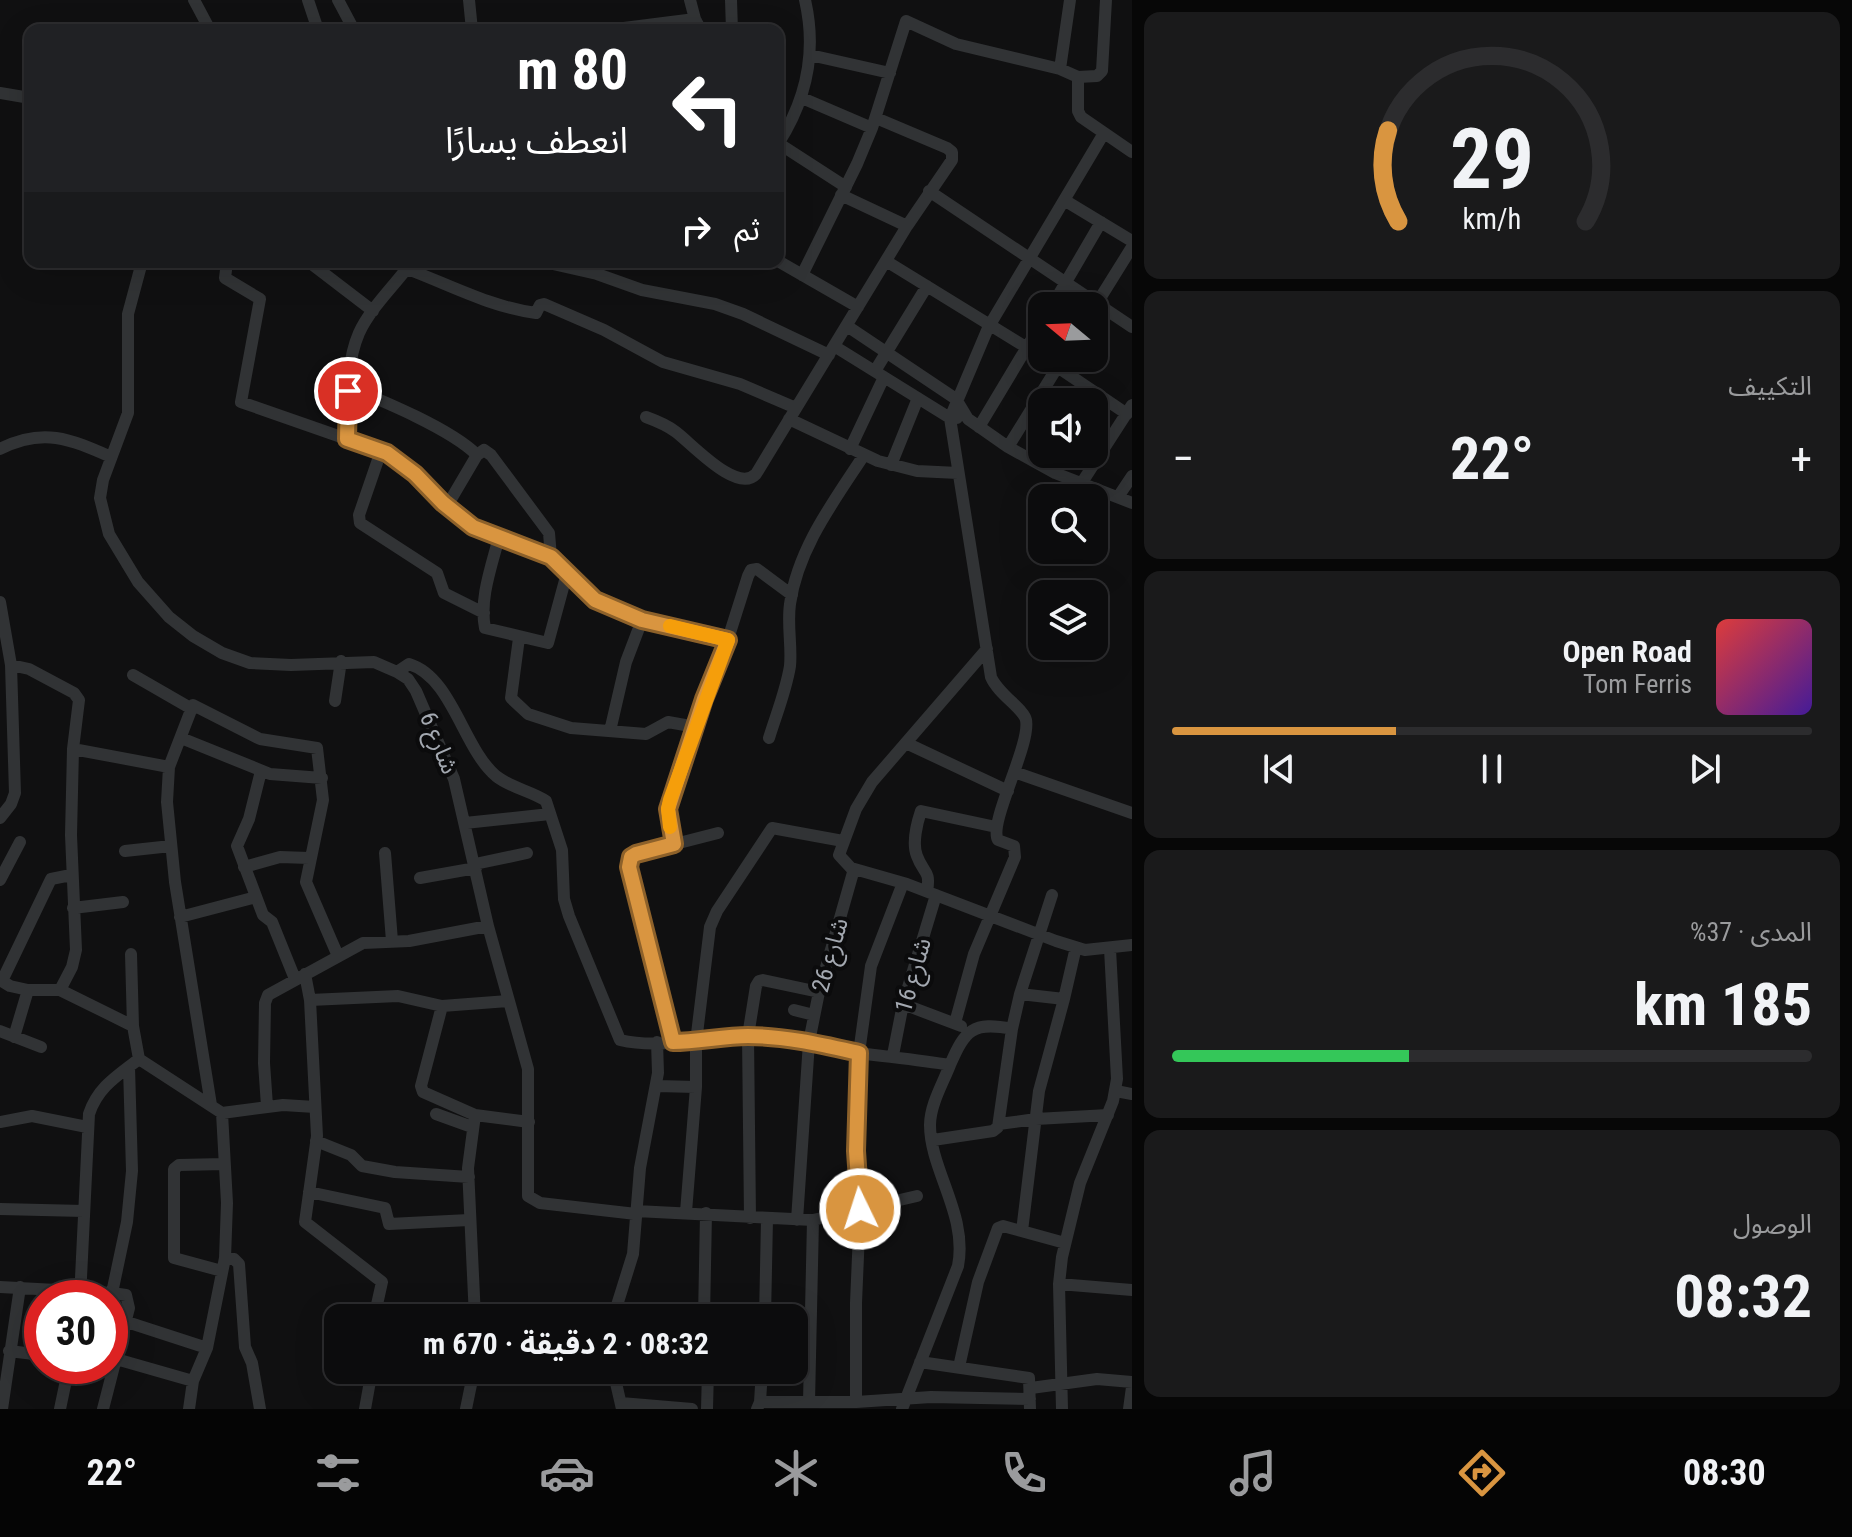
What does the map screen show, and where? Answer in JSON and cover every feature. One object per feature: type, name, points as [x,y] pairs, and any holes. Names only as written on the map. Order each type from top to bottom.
[{"type":"street","points":[[194,0],[207,24]]},
{"type":"street","points":[[308,0],[316,24]]},
{"type":"street","points":[[338,0],[351,24]]},
{"type":"street","points":[[469,0],[471,24]]},
{"type":"street","points":[[640,24],[698,24],[690,0]]},
{"type":"street","points":[[731,0],[732,24]]},
{"type":"street","points":[[784,134],[802,98],[810,55],[805,0]]},
{"type":"street","points":[[1060,69],[1070,0]]},
{"type":"street","points":[[802,275],[874,123],[904,23],[908,21],[956,44],[1060,69],[1078,77],[1097,76],[1102,71],[1106,0]]},
{"type":"street","points":[[810,55],[890,73]]},
{"type":"street","points":[[1078,77],[1078,111],[1081,117],[1132,152]]},
{"type":"street","points":[[0,93],[24,97]]},
{"type":"street","points":[[646,417],[668,427],[714,465],[749,480],[756,474],[929,191],[952,160],[952,152],[802,98]]},
{"type":"street","points":[[955,1023],[966,978],[1015,857],[1014,846],[995,837],[1026,719],[995,686],[950,418],[990,325],[1104,133]]},
{"type":"street","points":[[784,147],[844,191],[907,226]]},
{"type":"street","points":[[929,191],[1076,292]]},
{"type":"street","points":[[1064,200],[1132,244],[1103,292]]},
{"type":"street","points":[[1060,292],[1101,222]]},
{"type":"street","points":[[886,261],[1027,347],[979,427]]},
{"type":"street","points":[[784,264],[858,307]]},
{"type":"street","points":[[140,268],[128,314],[128,413],[103,480],[100,498],[109,534],[138,582],[169,617],[222,653],[250,663],[374,662],[397,672],[409,664],[426,672],[489,768],[510,785],[546,801],[562,850],[564,899],[569,916],[618,1038],[624,1041],[696,1042],[748,1036],[809,1042],[859,1053],[893,1055],[950,1065]]},
{"type":"street","points":[[226,268],[225,278],[260,299],[241,402],[381,451],[415,474],[473,527],[551,557],[595,600],[642,620],[728,640]]},
{"type":"street","points":[[317,268],[373,311]]},
{"type":"street","points":[[570,268],[642,290],[715,304],[831,350],[879,374],[950,418],[968,419]]},
{"type":"street","points":[[347,439],[349,387],[359,332],[404,272],[410,270],[465,294],[512,309],[536,313],[544,304],[604,330],[663,362],[740,384],[864,455],[917,471],[958,473]]},
{"type":"street","points":[[850,449],[886,353],[927,286]]},
{"type":"street","points":[[1108,313],[1132,327]]},
{"type":"street","points":[[847,326],[956,399],[968,419],[1008,447],[1081,484],[1129,409],[1075,372]]},
{"type":"street","points":[[1008,447],[1054,372]]},
{"type":"street","points":[[349,387],[388,403],[465,444],[477,455]]},
{"type":"street","points":[[891,465],[918,398]]},
{"type":"street","points":[[0,449],[33,438],[59,436],[111,457]]},
{"type":"street","points":[[447,506],[477,455],[484,450],[544,524],[551,540],[551,557]]},
{"type":"street","points":[[381,451],[359,515],[360,523],[437,573],[444,593],[484,613]]},
{"type":"street","points":[[769,738],[789,668],[792,595],[810,542],[864,455]]},
{"type":"street","points":[[1118,497],[1132,476]]},
{"type":"street","points":[[1108,493],[1132,503]]},
{"type":"street","points":[[499,537],[484,613],[485,628],[548,643],[567,573]]},
{"type":"street","points":[[674,844],[668,809],[751,570],[761,571],[792,595]]},
{"type":"street","points":[[0,602],[11,665],[15,793],[0,818]]},
{"type":"street","points":[[610,731],[626,662],[642,620]]},
{"type":"street","points":[[519,638],[511,692],[512,700],[528,714],[561,725],[646,734],[674,722],[696,727]]},
{"type":"street","points":[[987,649],[872,782],[856,809],[839,855],[854,869],[903,883],[1085,950],[1132,945]]},
{"type":"street","points":[[335,701],[341,661]]},
{"type":"street","points":[[11,665],[29,669],[78,696],[80,703],[73,749],[71,875],[75,959],[60,990]]},
{"type":"street","name":"شارع 6","points":[[397,672],[408,679],[416,691],[454,779],[488,926],[528,1069],[528,1196],[532,1201],[636,1212]]},
{"type":"street","points":[[133,675],[192,709]]},
{"type":"street","points":[[189,1409],[193,1381],[207,1348],[224,1265],[227,1203],[217,1109],[180,917],[167,802],[169,767],[196,705],[260,739],[316,747],[322,778],[322,810],[306,882],[338,956]]},
{"type":"street","points":[[181,738],[278,776],[322,778]]},
{"type":"street","points":[[906,743],[1008,791]]},
{"type":"street","points":[[73,749],[169,767]]},
{"type":"street","points":[[261,771],[249,819],[237,846],[264,917],[272,922],[310,1000],[316,1141],[305,1217],[307,1225],[382,1282],[377,1304]]},
{"type":"street","points":[[1014,772],[1132,813]]},
{"type":"street","points":[[931,893],[928,874],[917,859],[915,846],[921,811],[996,827]]},
{"type":"street","points":[[465,823],[550,814]]},
{"type":"street","points":[[686,1212],[696,1087],[696,1042],[710,927],[717,911],[769,831],[775,827],[843,841]]},
{"type":"street","points":[[673,1042],[629,861],[636,854],[718,833]]},
{"type":"street","points":[[0,880],[20,842]]},
{"type":"street","points":[[125,851],[171,846]]},
{"type":"street","points":[[385,853],[392,941]]},
{"type":"street","points":[[420,878],[527,853]]},
{"type":"street","points":[[244,867],[280,857],[309,858]]},
{"type":"street","name":"شارع 26","points":[[797,1220],[809,1042],[819,992],[854,869]]},
{"type":"street","points":[[71,875],[51,879],[1,981],[28,990],[60,990],[133,1026]]},
{"type":"street","points":[[856,1402],[859,1053],[871,966],[903,883]]},
{"type":"street","name":"شارع 16","points":[[893,1055],[931,893]]},
{"type":"street","points":[[933,1140],[993,1131],[999,1124],[1020,994],[1052,895]]},
{"type":"street","points":[[180,917],[256,897]]},
{"type":"street","points":[[73,908],[123,902]]},
{"type":"street","points":[[267,1106],[264,1063],[265,1003],[268,995],[363,943],[488,926]]},
{"type":"street","points":[[1022,1231],[1039,1091],[1076,947]]},
{"type":"street","points":[[1062,1409],[1059,1284],[1065,1243],[1080,1183],[1116,1091],[1110,949]]},
{"type":"street","points":[[115,1280],[127,1222],[132,1171],[134,1063],[131,954]]},
{"type":"street","points":[[750,1218],[748,1036],[756,986],[759,981],[819,992]]},
{"type":"street","points":[[14,1037],[28,990]]},
{"type":"street","points":[[1020,994],[1064,999]]},
{"type":"street","points":[[310,1000],[398,996],[442,1006],[508,1001]]},
{"type":"street","points":[[903,1004],[972,1030]]},
{"type":"street","points":[[442,1006],[421,1090],[473,1121]]},
{"type":"street","points":[[794,1010],[814,1015]]},
{"type":"street","points":[[903,1405],[961,1253],[953,1209],[933,1140],[931,1118],[962,1039],[982,1025],[1012,1029]]},
{"type":"street","points":[[0,1031],[41,1047]]},
{"type":"street","points":[[617,1304],[633,1254],[644,1143],[657,1086],[657,1042]]},
{"type":"street","points":[[134,1063],[217,1109],[315,1107]]},
{"type":"street","points":[[82,1280],[87,1127],[94,1099],[103,1087],[134,1063]]},
{"type":"street","points":[[657,1086],[696,1087]]},
{"type":"street","points":[[1116,1091],[1132,1094]]},
{"type":"street","points":[[436,1114],[473,1121],[529,1122]]},
{"type":"street","points":[[999,1124],[1108,1115]]},
{"type":"street","points":[[0,1122],[32,1116],[87,1127]]},
{"type":"street","points":[[473,1121],[469,1220],[474,1304]]},
{"type":"street","points":[[316,1141],[351,1155],[362,1166],[395,1172],[469,1177]]},
{"type":"street","points":[[224,1164],[179,1165],[174,1169],[174,1258],[224,1265],[234,1259],[239,1264],[245,1347],[252,1363],[260,1409]]},
{"type":"street","points":[[309,1192],[385,1208],[389,1224],[469,1220]]},
{"type":"street","points":[[636,1212],[813,1220],[917,1196]]},
{"type":"street","points":[[0,1209],[84,1211]]},
{"type":"street","points":[[704,1304],[706,1213]]},
{"type":"street","points":[[765,1304],[767,1219]]},
{"type":"street","points":[[809,1402],[813,1220]]},
{"type":"street","points":[[959,1367],[978,1282],[998,1228],[1003,1226],[1065,1243]]},
{"type":"street","points":[[1059,1284],[1132,1290]]},
{"type":"street","points":[[0,1287],[24,1288]]},
{"type":"street","points":[[2,1409],[20,1287]]},
{"type":"street","points":[[128,1322],[207,1348]]},
{"type":"street","points":[[9,1351],[24,1353]]},
{"type":"street","points":[[128,1362],[193,1381]]},
{"type":"street","points":[[920,1362],[1026,1377],[1031,1381],[1030,1399]]},
{"type":"street","points":[[760,1384],[758,1406],[809,1402],[903,1405],[931,1397],[963,1403],[1030,1399],[1061,1383],[1097,1379],[1132,1385],[1129,1409]]},
{"type":"street","points":[[60,1409],[65,1384]]},
{"type":"street","points":[[103,1409],[110,1384]]},
{"type":"street","points":[[365,1409],[369,1384]]},
{"type":"street","points":[[466,1409],[471,1384]]},
{"type":"street","points":[[616,1384],[622,1406],[692,1409]]},
{"type":"street","points":[[707,1409],[708,1384]]},
{"type":"slow traffic","points":[[670,626],[728,640],[704,699],[670,800],[670,827]]},
{"type":"route","points":[[348,391],[347,439],[387,453],[473,527],[551,557],[595,600],[642,620],[728,640],[704,699],[668,809],[674,844],[636,854],[631,857],[629,867],[673,1042],[748,1036],[809,1042],[859,1053],[856,1151],[860,1209]]}]
